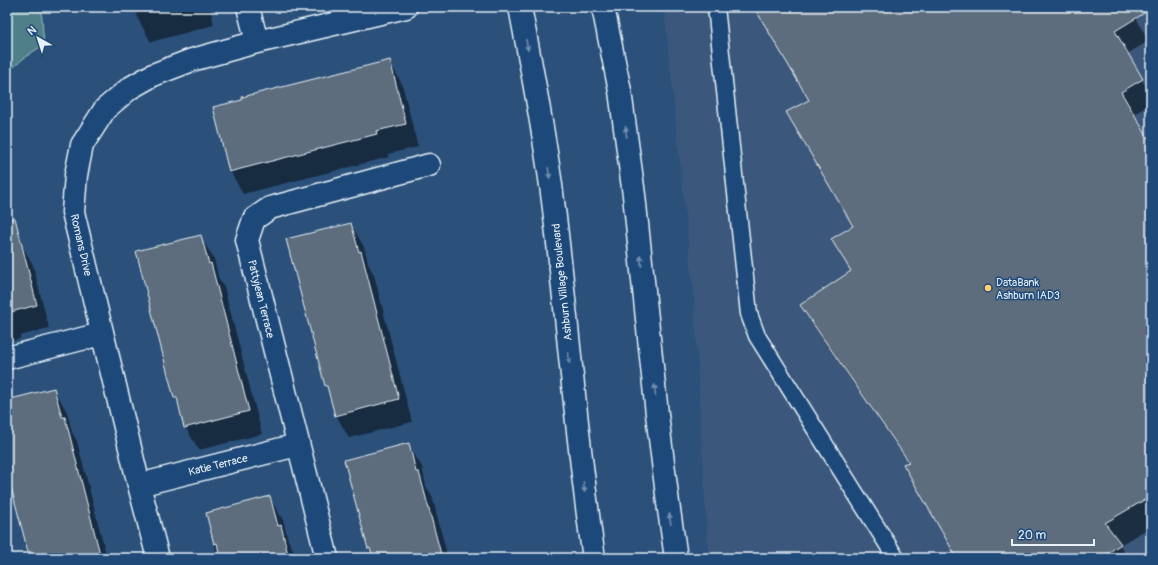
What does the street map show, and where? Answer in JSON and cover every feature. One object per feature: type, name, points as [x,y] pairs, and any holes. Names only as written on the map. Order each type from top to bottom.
[{"type":"street","points":[[248,7],[257,42]]},
{"type":"street","name":"Romans Drive","points":[[158,558],[138,485],[73,212],[76,176],[82,145],[105,109],[130,88],[153,75],[192,60],[257,42],[406,7]]},
{"type":"street","name":"Ashburn Village Boulevard","points":[[520,7],[542,125],[553,201],[577,432],[594,558]]},
{"type":"street","points":[[603,7],[620,91],[634,195],[658,422],[676,558]]},
{"type":"street","name":"Pattyjean Terrace","points":[[327,558],[297,445],[247,240],[254,219],[270,208],[429,165]]},
{"type":"street","points":[[7,358],[101,334]]},
{"type":"street","name":"Katie Terrace","points":[[138,485],[297,445]]},
{"type":"lane","points":[[716,7],[749,314],[757,336],[896,558]]},
{"type":"shaded area","name":"DataBank Ashburn IAD3","points":[[664,7],[1151,7],[1151,558],[709,558],[694,296]]},
{"type":"green space","points":[[7,7],[41,7],[44,45],[16,65],[8,73],[7,72]]},
{"type":"building","name":"DataBank Ashburn IAD3","points":[[754,7],[1151,7],[1151,9],[1115,31],[1143,79],[1121,92],[1151,143],[1151,496],[1105,523],[1121,544],[1101,558],[957,558],[903,464],[909,462],[800,305],[851,271],[831,239],[853,226],[786,112],[809,100]]},
{"type":"building","points":[[390,60],[406,124],[376,131],[377,134],[229,172],[213,107],[242,100],[242,97]]},
{"type":"building","points":[[15,218],[37,305],[7,313],[7,219]]},
{"type":"building","points":[[351,223],[359,252],[361,251],[399,399],[335,416],[327,386],[325,386],[286,239]]},
{"type":"building","points":[[201,235],[209,264],[211,263],[249,411],[184,428],[177,398],[174,398],[136,251]]},
{"type":"building","points":[[54,388],[62,417],[65,417],[101,558],[32,558],[30,551],[28,552],[7,472],[7,400]]},
{"type":"building","points":[[409,443],[416,472],[419,472],[442,558],[373,558],[370,548],[368,549],[344,460]]},
{"type":"building","points":[[270,496],[278,526],[281,525],[288,555],[286,555],[286,558],[220,558],[217,543],[214,544],[206,513]]},
{"type":"place","name":"DataBank Ashburn IAD3","points":[[988,288]]}]
